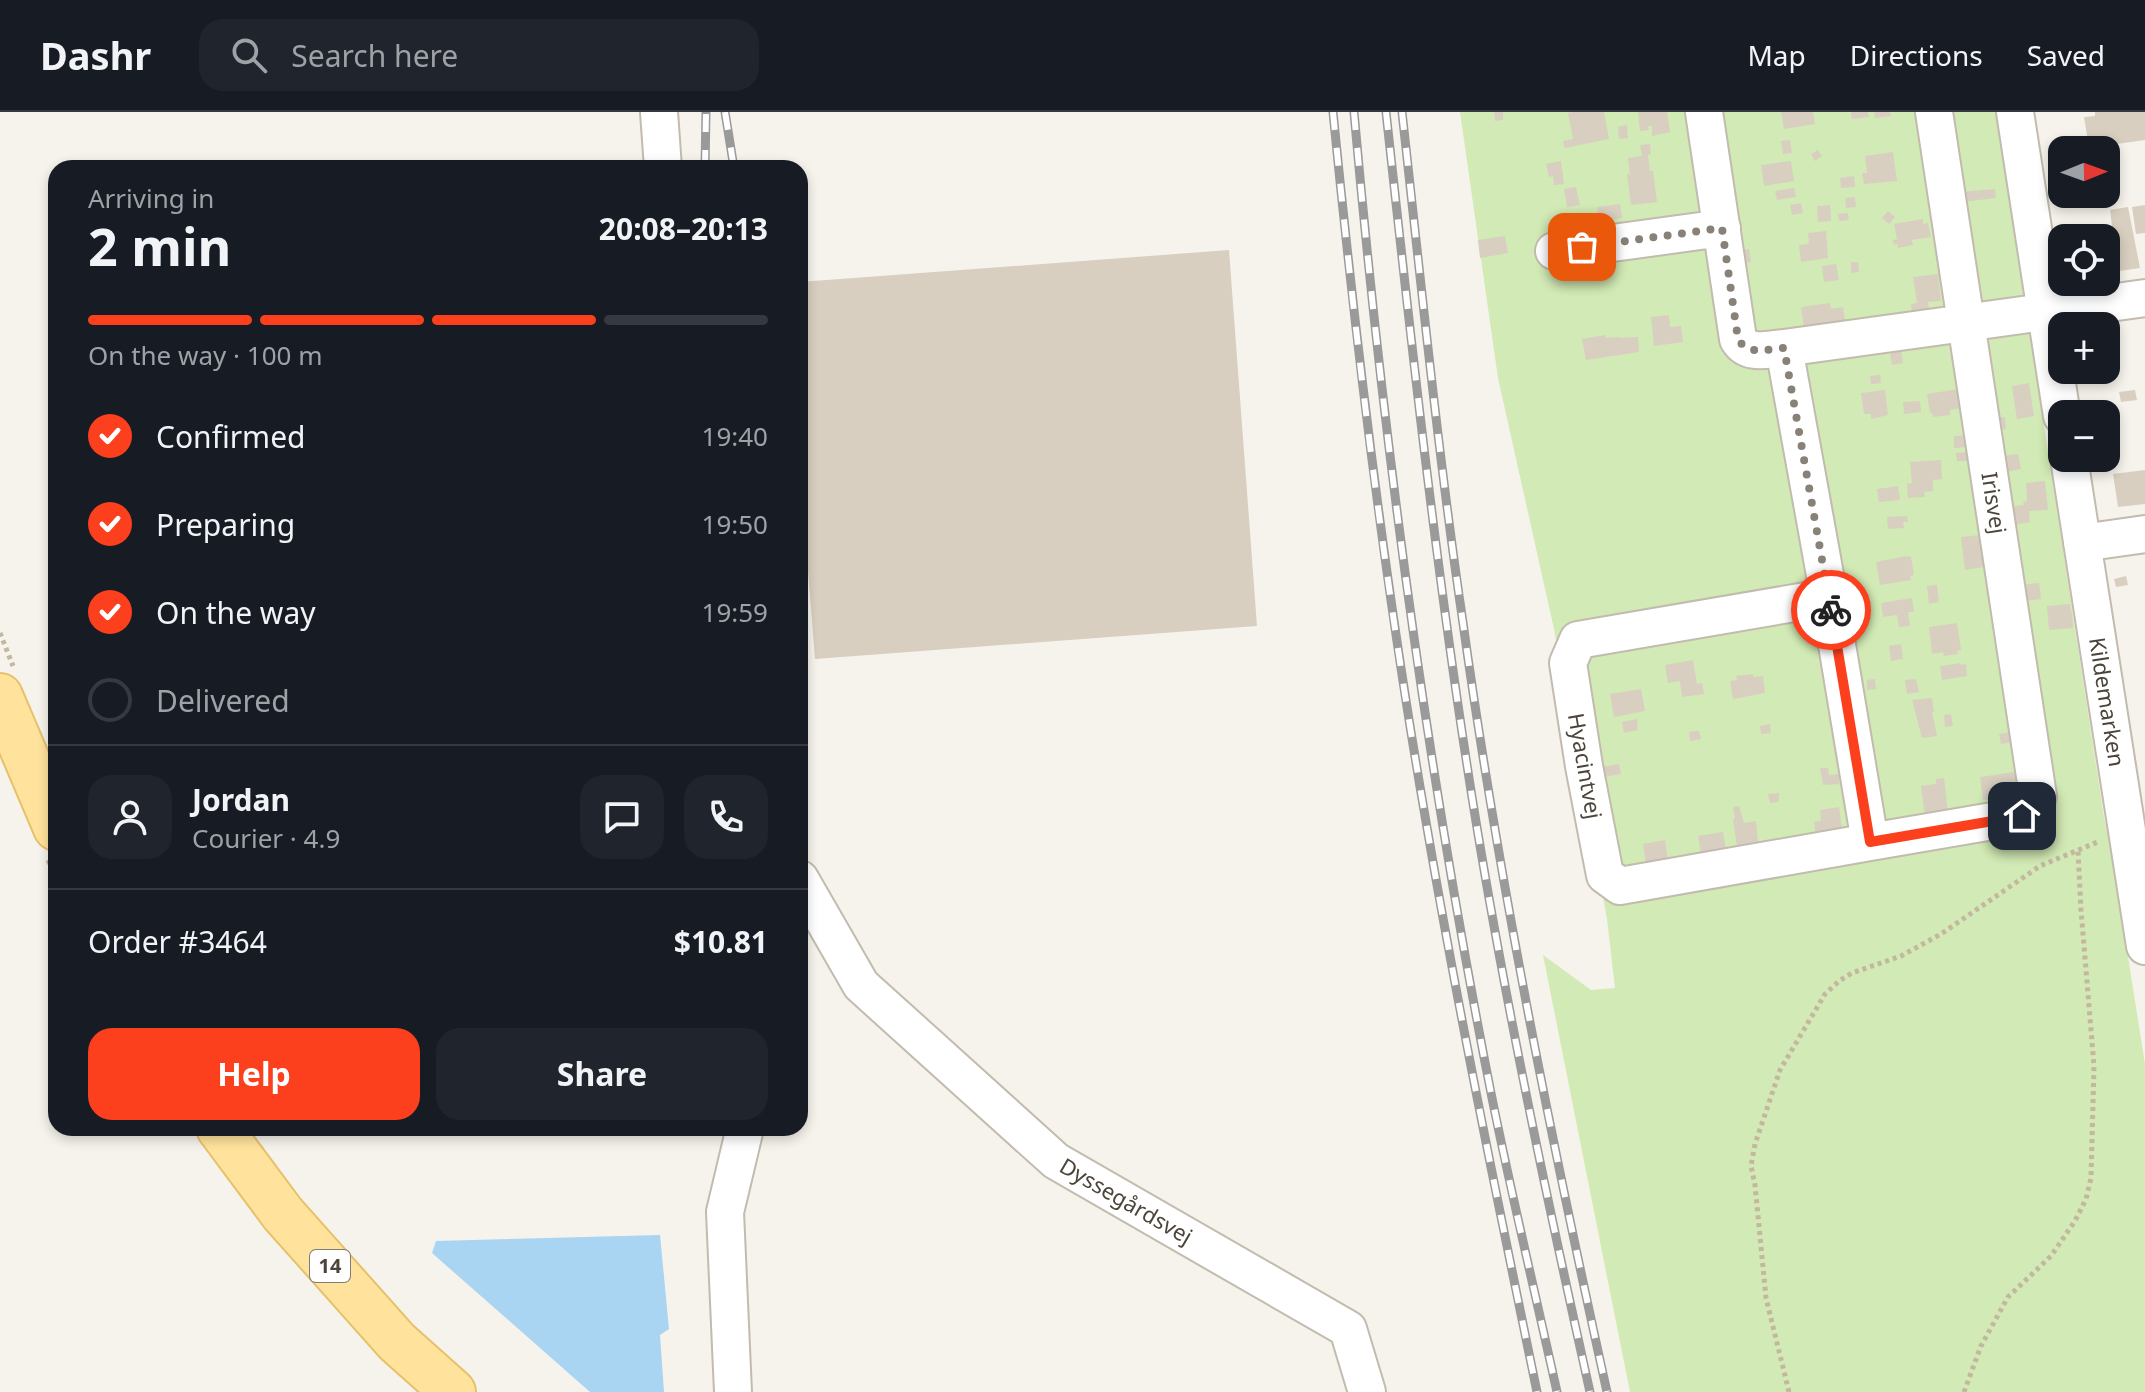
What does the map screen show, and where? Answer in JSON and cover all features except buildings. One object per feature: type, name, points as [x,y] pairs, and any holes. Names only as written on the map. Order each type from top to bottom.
[{"type":"main road","points":[[0,696],[48,809]]},
{"type":"main road","name":"14","points":[[225,1136],[294,1225],[397,1342],[453,1392]]},
{"type":"street","points":[[659,112],[662,160]]},
{"type":"street","points":[[1704,112],[1738,339],[1743,347],[1752,351],[2145,298]]},
{"type":"street","name":"Irisvej","points":[[1934,112],[2038,796],[2022,816],[1950,828]]},
{"type":"street","points":[[2015,112],[2059,400]]},
{"type":"street","points":[[1554,251],[1722,228]]},
{"type":"street","points":[[1784,348],[1870,842]]},
{"type":"street","name":"Kildemarken","points":[[2071,472],[2082,543],[2132,776],[2126,830],[2145,946]]},
{"type":"street","points":[[2082,543],[2145,534]]},
{"type":"street","name":"Hyacintvej","points":[[1829,597],[1578,640],[1568,663],[1605,875],[1620,886],[1950,828]]},
{"type":"street","name":"Dyssegårdsvej","points":[[808,893],[861,985],[1056,1161],[1348,1329],[1367,1392]]},
{"type":"street","points":[[733,1392],[725,1212],[743,1136]]},
{"type":"path","points":[[1789,1392],[1766,1298],[1751,1166],[1755,1144],[1780,1070],[1825,994],[1852,973],[1901,956],[1941,934],[2040,866],[2126,830]]},
{"type":"path","points":[[1964,1392],[1981,1346],[2008,1297],[2051,1256],[2075,1221],[2086,1199],[2091,1178],[2094,1066],[2078,851]]},
{"type":"green space","points":[[1460,112],[1996,112],[2048,451],[2048,472],[2051,472],[2145,1064],[2145,1392],[1630,1392],[1543,955],[1591,990],[1615,988],[1607,919],[1554,629],[1498,378]]},
{"type":"water","points":[[660,1235],[669,1329],[660,1335],[664,1392],[590,1392],[432,1253],[436,1241]]},
{"type":"railway","points":[[705,160],[706,112]]},
{"type":"railway","points":[[725,112],[733,160]]},
{"type":"railway","points":[[1333,112],[1372,462],[1396,636],[1464,1029],[1537,1392]]},
{"type":"railway","points":[[1354,112],[1393,482],[1427,727],[1491,1093],[1557,1392]]},
{"type":"railway","points":[[1386,112],[1436,541],[1472,797],[1526,1096],[1590,1392]]},
{"type":"railway","points":[[1402,112],[1430,368],[1477,720],[1528,1009],[1607,1392]]},
{"type":"way so far","points":[[1582,247],[1722,228],[1738,339],[1743,347],[1752,351],[1784,348],[1831,610]]},
{"type":"route","points":[[1831,610],[1870,842],[2022,816]]}]
